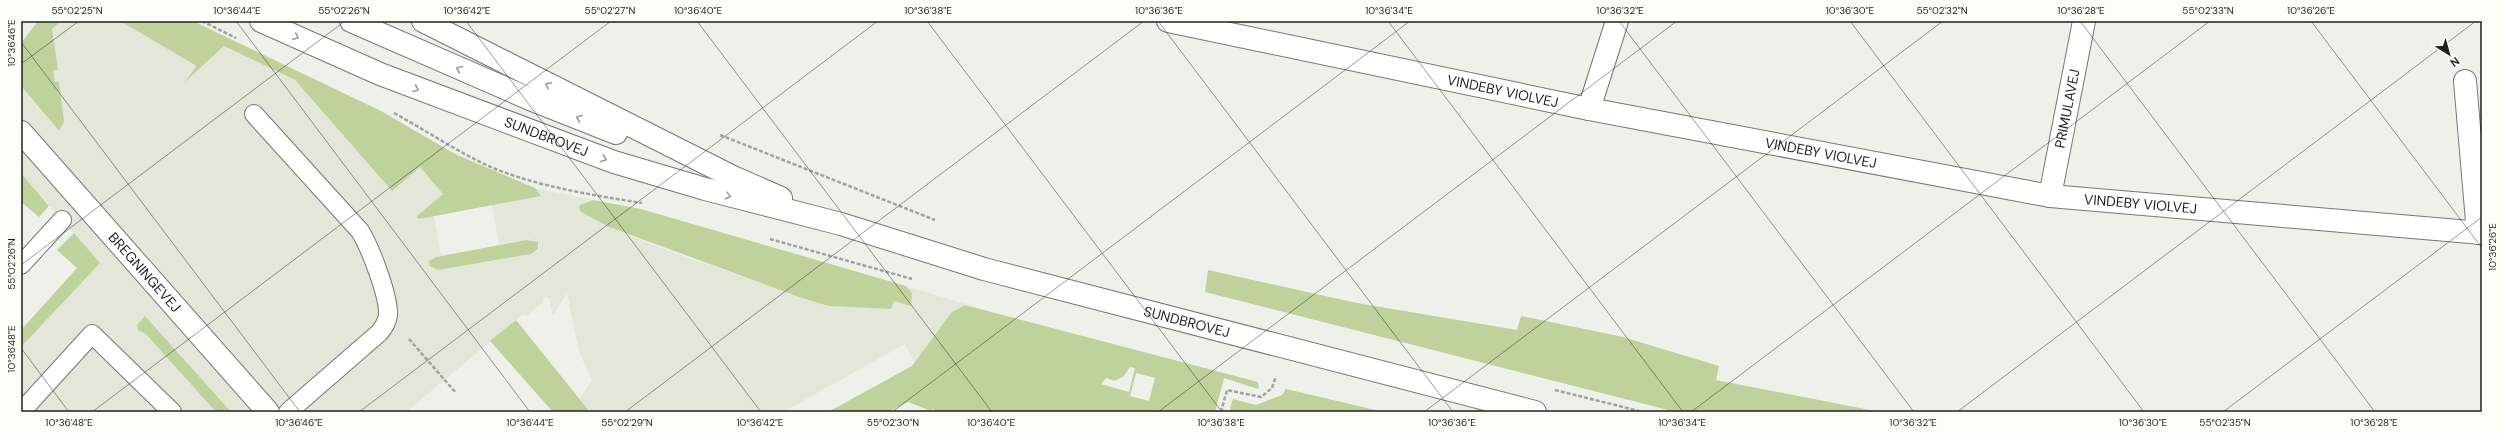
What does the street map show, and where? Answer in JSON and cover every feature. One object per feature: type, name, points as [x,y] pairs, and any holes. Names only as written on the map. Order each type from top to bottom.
[{"type":"main road","name":"SUNDBROVEJ","points":[[261,21],[387,77],[614,162],[705,190],[841,224],[984,269],[1534,412]]},
{"type":"main road","points":[[351,21],[530,99],[733,177]]},
{"type":"main road","name":"SUNDBROVEJ","points":[[423,21],[733,177],[841,224]]},
{"type":"main road","name":"VINDEBY VIOLVEJ","points":[[1168,21],[1588,109],[2050,196],[2480,233]]},
{"type":"main road","points":[[1588,109],[1617,21]]},
{"type":"main road","name":"PRIMULAVEJ","points":[[2050,196],[2084,21]]},
{"type":"main road","points":[[2465,81],[2480,233]]},
{"type":"main road","name":"BREGNINGEVEJ","points":[[21,132],[268,412]]},
{"type":"lane","points":[[254,114],[360,230],[370,249],[388,315],[380,332],[288,412]]},
{"type":"lane","points":[[21,265],[62,220]]},
{"type":"lane","points":[[21,412],[92,334],[172,412]]},
{"type":"path","points":[[717,134],[937,221]]},
{"type":"path","points":[[552,186],[650,204]]},
{"type":"path","points":[[762,236],[920,281]]},
{"type":"path","points":[[388,315],[456,393]]},
{"type":"path","points":[[1221,412],[1227,390],[1261,397],[1272,388],[1276,376]]},
{"type":"path","points":[[1551,389],[1644,412]]},
{"type":"shaded area","points":[[61,21],[120,21],[195,65],[196,67],[186,82],[224,46],[295,80],[392,191],[420,167],[443,194],[419,219],[434,216],[441,256],[436,257],[438,270],[531,254],[538,250],[539,246],[530,239],[499,245],[492,205],[541,196],[535,188],[593,200],[587,201],[579,208],[581,212],[609,227],[674,253],[829,306],[891,309],[894,301],[910,288],[906,286],[972,306],[965,305],[951,313],[915,363],[905,344],[783,412],[590,412],[580,399],[592,380],[579,352],[567,293],[553,316],[550,300],[547,297],[542,299],[544,302],[526,316],[523,314],[406,412],[21,412],[21,340],[98,261],[21,173],[21,86],[58,131],[59,82],[55,83],[53,70],[57,69],[52,29]]},
{"type":"green space","points":[[38,21],[61,21],[52,29],[58,70],[53,70],[55,82],[59,82],[64,122],[59,131],[21,86],[21,43]]},
{"type":"green space","points":[[120,21],[193,21],[381,111],[455,154],[535,188],[541,196],[419,219],[417,216],[443,194],[420,167],[392,191],[295,80],[224,46],[184,83],[196,67],[195,65]]},
{"type":"green space","points":[[21,173],[49,206],[39,217],[21,202]]},
{"type":"green space","points":[[593,200],[641,209],[906,286],[912,293],[911,306],[894,301],[891,309],[829,306],[805,299],[609,227],[581,212],[579,208],[580,205]]},
{"type":"green space","points":[[74,233],[100,263],[21,347],[21,330],[77,268],[57,250]]},
{"type":"green space","points":[[526,240],[538,242],[538,249],[531,254],[438,270],[430,266],[429,261],[436,257]]},
{"type":"green space","points":[[1208,270],[1357,303],[1517,330],[1521,316],[1623,337],[1719,366],[1716,380],[1880,412],[1676,412],[1205,292]]},
{"type":"green space","points":[[965,305],[1258,382],[1259,387],[1258,389],[1224,378],[1215,412],[940,412],[932,409],[931,411],[908,402],[888,412],[828,412],[912,366],[951,313]],"holes":[[[1130,367],[1135,368],[1129,392],[1101,384],[1106,378],[1114,381],[1123,377]],[[1136,373],[1155,378],[1149,401],[1130,396]]]},
{"type":"green space","points":[[145,316],[231,412],[216,412],[146,334],[138,330],[137,325]]},
{"type":"green space","points":[[516,320],[590,412],[553,412],[490,341]]},
{"type":"green space","points":[[1286,389],[1384,412],[1229,412],[1233,399],[1256,405],[1282,395]]}]
